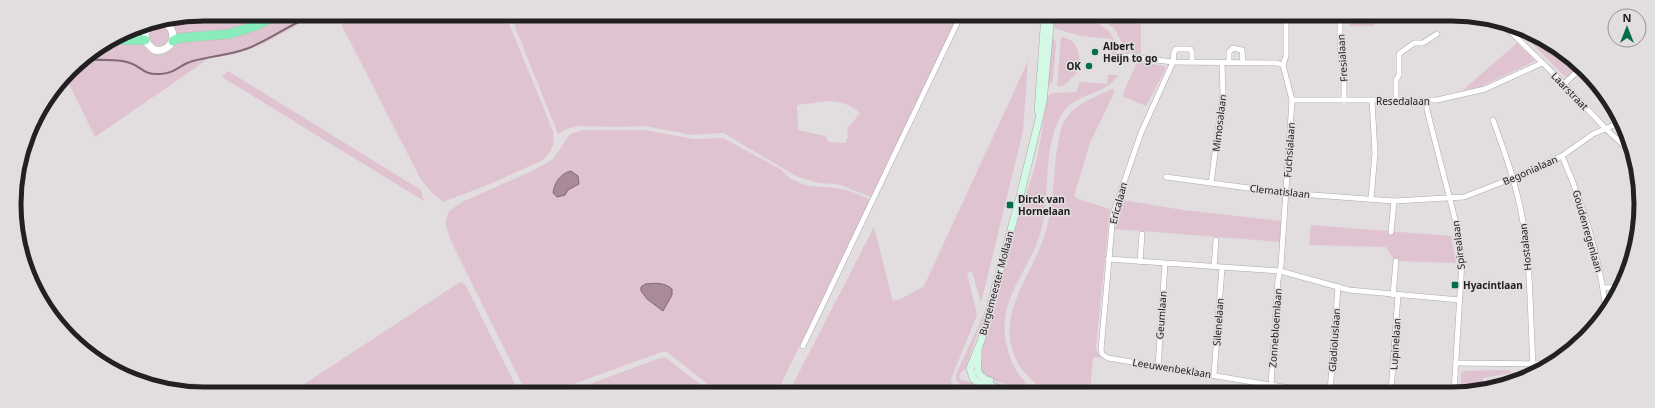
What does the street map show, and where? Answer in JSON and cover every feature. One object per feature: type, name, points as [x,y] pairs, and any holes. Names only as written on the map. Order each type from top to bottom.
[{"type":"highway","points":[[173,41],[179,38],[229,34],[255,26],[265,21]]},
{"type":"highway","points":[[123,40],[145,40]]},
{"type":"main road","name":"Burgemeester Mollaan","points":[[1038,124],[1045,21]]},
{"type":"main road","name":"Burgemeester Mollaan","points":[[1007,387],[981,378],[978,371],[978,350],[1020,196],[1044,97],[1050,21]]},
{"type":"street","points":[[803,346],[958,21]]},
{"type":"street","points":[[1286,21],[1286,56],[1283,65],[1292,100]]},
{"type":"street","name":"Fresialaan","points":[[1340,21],[1340,47],[1344,70],[1344,100]]},
{"type":"street","points":[[146,31],[145,40],[151,49],[160,51],[168,48],[173,41],[173,32],[167,25]]},
{"type":"street","name":"Laarstraat","points":[[1510,31],[1624,146]]},
{"type":"street","points":[[1396,101],[1396,80],[1399,75],[1399,54],[1414,43],[1423,43],[1437,34]]},
{"type":"street","points":[[1229,63],[1230,52],[1233,48],[1242,50],[1243,63]]},
{"type":"street","points":[[1174,62],[1174,52],[1176,49],[1190,49],[1192,52],[1192,62]]},
{"type":"street","points":[[1122,56],[1174,62],[1277,63],[1283,65]]},
{"type":"street","name":"Ericalaan","points":[[1102,354],[1101,350],[1108,259],[1113,214],[1118,194],[1141,133],[1174,62]]},
{"type":"street","name":"Mimosalaan","points":[[1211,183],[1223,93],[1222,63]]},
{"type":"street","name":"Resedalaan","points":[[1292,100],[1437,100],[1485,90],[1542,63]]},
{"type":"street","points":[[1564,84],[1577,72]]},
{"type":"street","name":"Fuchsialaan","points":[[1280,272],[1292,100]]},
{"type":"street","points":[[1371,199],[1375,153],[1372,101]]},
{"type":"street","name":"Spirealaan","points":[[1427,101],[1456,223],[1462,261],[1454,387]]},
{"type":"street","name":"Hostalaan","points":[[1493,120],[1513,178],[1523,222],[1533,364]]},
{"type":"street","name":"Begonialaan","points":[[1450,198],[1464,198],[1513,178],[1562,156],[1594,134],[1605,128],[1616,125]]},
{"type":"street","name":"Goudenregenlaan","points":[[1562,156],[1581,202],[1597,254],[1605,303]]},
{"type":"street","name":"Clematislaan","points":[[1166,177],[1286,193],[1394,200],[1450,198]]},
{"type":"street","points":[[1391,232],[1394,200]]},
{"type":"street","points":[[1140,262],[1142,234]]},
{"type":"street","points":[[1214,267],[1216,240]]},
{"type":"street","points":[[1108,259],[1280,272],[1349,290],[1460,300]]},
{"type":"street","points":[[1396,261],[1396,295]]},
{"type":"street","name":"Geumlaan","points":[[1158,366],[1165,264]]},
{"type":"street","name":"Silenelaan","points":[[1214,375],[1222,268]]},
{"type":"street","name":"Zonnebloemlaan","points":[[1271,385],[1280,272]]},
{"type":"street","name":"Gladioluslaan","points":[[1330,387],[1338,287]]},
{"type":"street","points":[[1603,288],[1614,287]]},
{"type":"street","name":"Lupinelaan","points":[[1391,387],[1396,295]]},
{"type":"street","name":"Leeuwenbeklaan","points":[[1102,354],[1108,358],[1283,387]]},
{"type":"street","points":[[1456,363],[1539,364]]},
{"type":"shaded area","points":[[192,21],[256,21],[229,32],[177,36],[172,24]]},
{"type":"shaded area","points":[[270,21],[304,21],[263,44],[234,54],[208,59],[95,137],[68,81],[83,66],[118,43],[140,42],[150,53],[158,55],[165,54],[181,41],[256,27]]},
{"type":"shaded area","points":[[340,21],[508,21],[553,131],[554,140],[549,154],[543,160],[490,184],[443,202],[429,190],[420,178]]},
{"type":"shaded area","points":[[513,21],[956,21],[872,197],[837,184],[819,183],[798,177],[723,133],[692,135],[645,126],[578,126],[566,129],[558,134]],"holes":[[[829,101],[842,103],[852,107],[860,113],[847,129],[848,137],[845,143],[829,142],[825,136],[798,130],[797,105]]]},
{"type":"shaded area","points":[[1095,21],[1110,32],[1118,55],[1112,55],[1112,39],[1081,36],[1054,28],[1052,22]]},
{"type":"shaded area","points":[[1104,21],[1141,21],[1141,54],[1126,52],[1115,29]]},
{"type":"shaded area","points":[[1290,21],[1330,21],[1330,23],[1290,23]]},
{"type":"shaded area","points":[[1349,21],[1374,21],[1374,26],[1349,26]]},
{"type":"shaded area","points":[[160,26],[166,29],[168,32],[168,40],[163,45],[155,45],[150,40],[150,32],[153,28]]},
{"type":"shaded area","points":[[1053,37],[1056,42],[1053,80],[1050,85],[1047,81],[1050,40]]},
{"type":"shaded area","points":[[1061,37],[1071,40],[1077,48],[1080,59],[1076,74],[1063,86],[1057,86]]},
{"type":"shaded area","points":[[1526,37],[1553,52],[1572,66],[1575,70],[1565,77]]},
{"type":"shaded area","points":[[1517,43],[1535,61],[1480,87],[1463,90]]},
{"type":"shaded area","points":[[1028,61],[1023,131],[981,303],[972,271],[967,273],[977,315],[951,379],[952,384],[960,387],[792,387],[874,227],[893,301],[901,299],[924,286]]},
{"type":"shaded area","points":[[1137,62],[1165,66],[1165,70],[1146,106],[1122,96]]},
{"type":"shaded area","points":[[228,71],[421,190],[424,201],[222,77]]},
{"type":"shaded area","points":[[1108,75],[1118,75],[1113,82],[1106,87],[1082,98],[1068,107],[1062,114],[1056,126],[1049,153],[1043,223],[1038,240],[1009,301],[1005,317],[1005,334],[1011,360],[1020,375],[1031,387],[1014,387],[988,379],[981,370],[982,351],[1021,207],[1035,167],[1043,126],[1045,99],[1052,93],[1076,92],[1080,82],[1107,84]]},
{"type":"shaded area","points":[[1112,89],[1115,91],[1090,143],[1074,196],[1078,199],[1110,209],[1096,347],[1097,352],[1103,357],[1093,358],[1090,387],[1041,387],[1029,377],[1019,365],[1012,347],[1010,329],[1012,313],[1017,296],[1040,248],[1046,231],[1062,126],[1071,112],[1090,99]]},
{"type":"shaded area","points":[[583,130],[644,130],[694,139],[723,138],[780,169],[790,178],[802,184],[850,191],[871,200],[779,387],[712,387],[667,352],[662,352],[565,387],[524,387],[451,241],[446,226],[446,220],[449,211],[462,202],[534,170],[553,159],[570,134]],"holes":[[[567,172],[575,187],[553,193],[557,181]],[[650,284],[663,311],[643,295],[641,288]]]},
{"type":"shaded area","points":[[571,171],[578,176],[579,184],[568,190],[565,195],[557,197],[553,193],[556,182],[561,176]]},
{"type":"shaded area","points":[[1122,200],[1183,210],[1282,221],[1281,242],[1115,229]]},
{"type":"shaded area","points":[[1311,225],[1451,236],[1456,263],[1395,261],[1386,247],[1309,245]]},
{"type":"shaded area","points":[[460,282],[465,284],[516,387],[300,387]]},
{"type":"shaded area","points":[[645,284],[663,284],[672,289],[672,295],[663,311],[647,299],[641,291],[641,287]]},
{"type":"shaded area","points":[[984,314],[965,370],[961,372],[959,379],[988,387],[965,387],[956,380],[956,374]]},
{"type":"shaded area","points":[[660,358],[666,358],[704,387],[582,387]]},
{"type":"shaded area","points":[[1497,370],[1510,371],[1511,373],[1483,378],[1483,382],[1491,382],[1461,387],[1461,373],[1464,371]]},
{"type":"shaded area","points":[[164,382],[197,383],[200,387]]},
{"type":"waterway","points":[[92,59],[125,62],[146,72],[165,74],[174,71],[188,62],[246,49],[301,21]]},
{"type":"place","name":"Albert Heijn to go","points":[[1095,52]]},
{"type":"place","name":"OK","points":[[1089,66]]},
{"type":"place","name":"Dirck van Hornelaan","points":[[1010,205]]},
{"type":"place","name":"Hyacintlaan","points":[[1455,285]]}]
